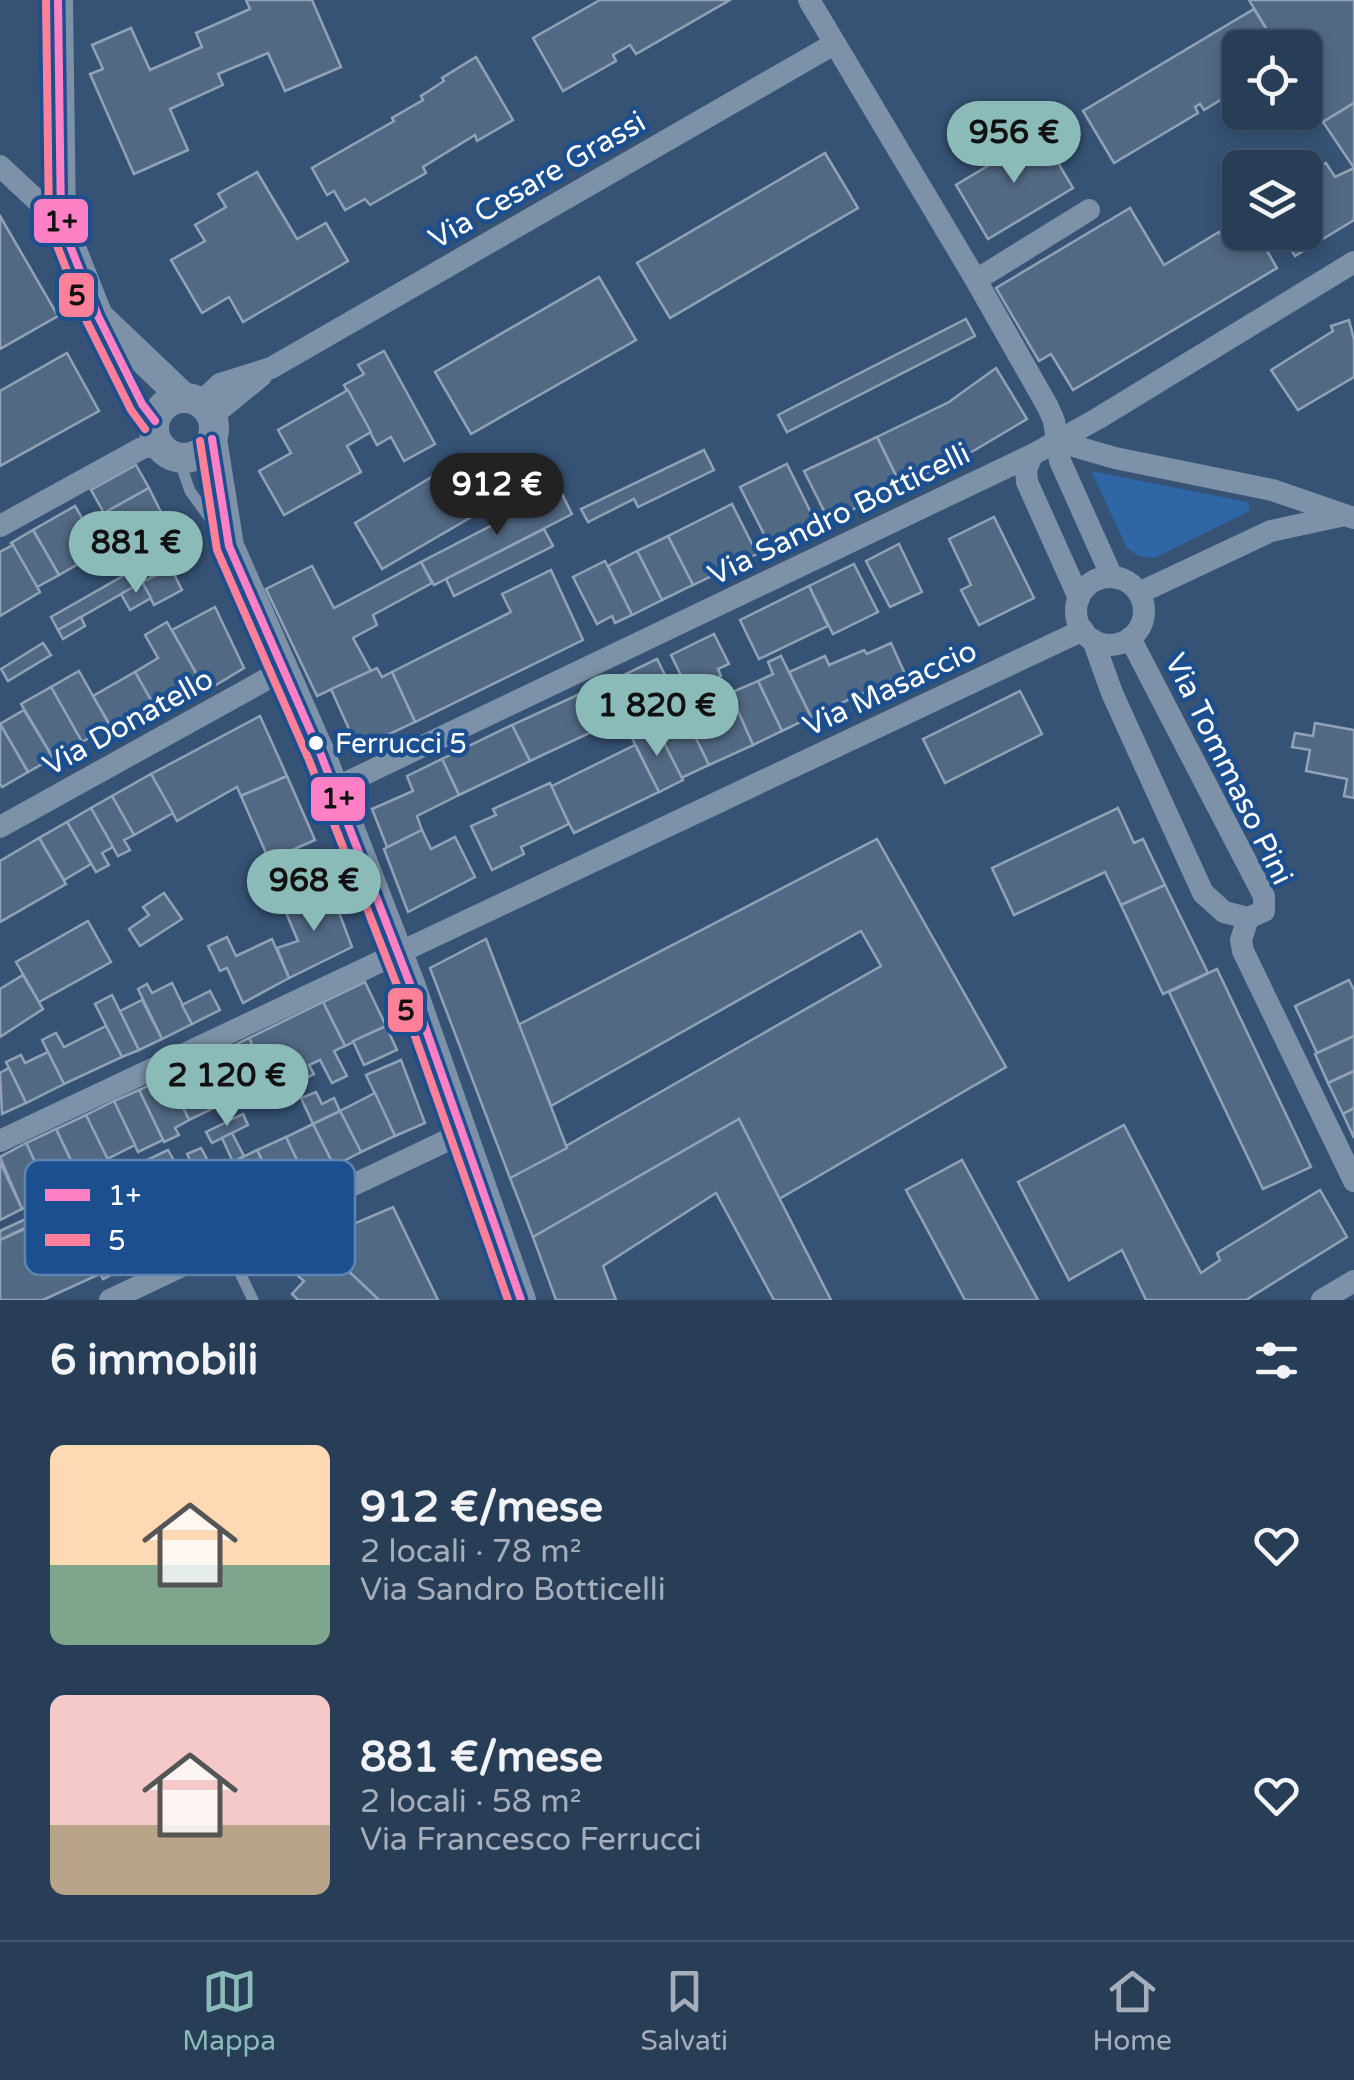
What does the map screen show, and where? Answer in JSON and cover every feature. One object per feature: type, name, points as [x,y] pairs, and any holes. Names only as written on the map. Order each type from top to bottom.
[{"type":"street","points":[[58,0],[62,223],[98,316],[202,414],[228,546],[284,670],[397,953],[465,1132],[521,1300]]},
{"type":"street","points":[[809,0],[1048,407],[1060,461],[1112,577]]},
{"type":"street","name":"Via Cesare Grassi","points":[[202,414],[271,368],[834,44]]},
{"type":"street","points":[[0,166],[62,223]]},
{"type":"street","points":[[976,280],[1089,210]]},
{"type":"street","name":"Via Sandro Botticelli","points":[[333,789],[1032,455],[1098,420],[1354,262]]},
{"type":"street","points":[[164,441],[167,404],[202,414]]},
{"type":"street","points":[[0,526],[142,448],[164,441],[198,454],[202,414]]},
{"type":"street","points":[[1056,441],[1115,458],[1272,490],[1348,517]]},
{"type":"street","name":"Via Tommaso Pini","points":[[1032,455],[1026,470],[1027,482],[1079,598],[1078,620],[1204,892],[1224,912],[1248,918],[1264,910],[1264,896],[1130,638]]},
{"type":"street","points":[[1079,598],[1092,582],[1112,577],[1122,579],[1139,593],[1272,531],[1348,517]]},
{"type":"street","name":"Via Tommaso Pini","points":[[1088,635],[1112,644],[1130,638],[1142,622],[1143,602],[1139,593]]},
{"type":"street","name":"Via Masaccio","points":[[0,1141],[397,953],[1088,635]]},
{"type":"street","name":"Via Donatello","points":[[0,827],[284,670]]},
{"type":"street","name":"Via Tommaso Pini","points":[[1248,918],[1242,951],[1354,1181]]},
{"type":"street","points":[[355,1185],[465,1132]]},
{"type":"street","points":[[110,1300],[165,1275]]},
{"type":"street","points":[[1322,1300],[1354,1281]]},
{"type":"lane","points":[[98,316],[190,491],[228,546]]},
{"type":"lane","points":[[242,1275],[254,1300]]},
{"type":"shaded area","points":[[1091,471],[1248,502],[1250,511],[1154,558],[1139,556],[1127,548]]},
{"type":"building","points":[[246,0],[312,0],[341,67],[285,91],[268,53],[218,74],[223,85],[170,109],[188,150],[134,174],[90,74],[103,69],[92,45],[131,28],[150,70],[202,47],[196,33],[250,9]]},
{"type":"building","points":[[600,0],[730,0],[636,54],[630,45],[613,55],[616,61],[563,91],[533,38]]},
{"type":"building","points":[[1249,0],[1354,0],[1354,103],[1322,120],[1322,30],[1267,30]]},
{"type":"building","points":[[1254,9],[1267,30],[1222,30],[1222,99],[1204,110],[1200,104],[1195,107],[1198,113],[1114,163],[1083,111]]},
{"type":"building","points":[[476,57],[513,120],[477,141],[475,135],[423,167],[426,173],[370,205],[365,199],[345,210],[334,191],[327,195],[312,168],[394,121],[392,118],[423,100],[421,96],[444,81],[442,78]]},
{"type":"building","points":[[1354,103],[1354,168],[1323,122]]},
{"type":"building","points":[[1041,134],[1073,188],[988,239],[956,185]]},
{"type":"building","points":[[825,153],[858,208],[670,318],[637,263]]},
{"type":"building","points":[[1326,163],[1335,177],[1354,168],[1354,220],[1322,240],[1322,165]]},
{"type":"building","points":[[257,172],[297,239],[326,223],[348,261],[243,322],[229,297],[202,313],[171,260],[205,241],[195,225],[226,207],[218,194]]},
{"type":"building","points":[[1130,208],[1164,265],[1219,232],[1222,250],[1266,250],[1277,268],[1073,390],[1051,354],[1039,361],[996,288]]},
{"type":"building","points":[[0,216],[58,316],[0,349]]},
{"type":"building","points":[[599,277],[636,340],[471,434],[435,372]]},
{"type":"building","points":[[966,319],[975,336],[787,432],[778,415]]},
{"type":"building","points":[[1349,320],[1354,340],[1354,377],[1298,410],[1271,370],[1333,331],[1331,326]]},
{"type":"building","points":[[384,351],[435,444],[404,461],[391,437],[377,445],[344,385],[364,374],[358,365]]},
{"type":"building","points":[[67,353],[99,411],[0,466],[0,391]]},
{"type":"building","points":[[996,368],[1027,419],[901,486],[877,437],[949,402]]},
{"type":"building","points":[[348,390],[371,432],[347,446],[361,472],[284,515],[259,471],[291,453],[278,430]]},
{"type":"building","points":[[877,437],[901,486],[829,521],[804,471]]},
{"type":"building","points":[[704,450],[714,470],[638,507],[634,499],[588,522],[581,509]]},
{"type":"building","points":[[787,464],[816,523],[770,546],[740,487]]},
{"type":"building","points":[[136,465],[149,488],[104,513],[91,490]]},
{"type":"building","points":[[445,469],[473,516],[382,569],[355,523]]},
{"type":"building","points":[[149,488],[161,512],[106,543],[95,523],[107,516],[104,513]]},
{"type":"building","points":[[560,490],[572,514],[434,585],[421,562]]},
{"type":"building","points":[[732,504],[757,554],[693,585],[668,536]]},
{"type":"building","points":[[75,506],[101,551],[59,575],[33,530]]},
{"type":"building","points":[[161,512],[187,559],[151,578],[136,549],[130,553],[120,535]]},
{"type":"building","points":[[994,517],[1034,598],[979,625],[961,590],[971,585],[949,539]]},
{"type":"building","points":[[544,529],[553,546],[454,596],[446,579]]},
{"type":"building","points":[[33,530],[59,575],[37,587],[11,543]]},
{"type":"building","points":[[120,535],[130,553],[119,559],[113,550],[103,555],[98,547]]},
{"type":"building","points":[[668,536],[693,585],[662,600],[637,551]]},
{"type":"building","points":[[899,544],[922,592],[890,607],[866,561]]},
{"type":"building","points":[[13,545],[40,592],[0,616],[0,552]]},
{"type":"building","points":[[637,551],[662,600],[632,615],[608,566]]},
{"type":"building","points":[[605,561],[632,615],[615,623],[612,616],[597,624],[573,577]]},
{"type":"building","points":[[421,562],[432,583],[373,615],[377,625],[353,638],[371,671],[317,696],[266,589],[312,566],[334,608]]},
{"type":"building","points":[[854,564],[878,612],[833,634],[809,586]]},
{"type":"building","points":[[171,568],[182,590],[154,605],[142,582]]},
{"type":"building","points":[[551,570],[583,640],[415,722],[392,672],[511,612],[502,594]]},
{"type":"building","points":[[130,572],[137,585],[58,630],[51,617]]},
{"type":"building","points":[[142,582],[151,598],[130,610],[121,594]]},
{"type":"building","points":[[809,586],[828,626],[759,659],[740,620]]},
{"type":"building","points":[[215,607],[244,668],[206,691],[172,630]]},
{"type":"building","points":[[81,617],[85,626],[63,639],[58,630]]},
{"type":"building","points":[[167,622],[206,691],[160,716],[135,672],[158,658],[145,635]]},
{"type":"building","points":[[714,634],[729,664],[718,669],[721,676],[710,682],[713,687],[692,698],[671,655]]},
{"type":"building","points":[[43,643],[51,655],[8,681],[1,669]]},
{"type":"building","points":[[891,643],[905,674],[811,717],[789,672],[825,656],[829,665]]},
{"type":"building","points":[[781,656],[811,717],[782,731],[758,681],[773,674],[768,662]]},
{"type":"building","points":[[657,659],[673,691],[647,704],[651,714],[627,725],[607,683]]},
{"type":"building","points":[[377,668],[382,677],[392,672],[415,722],[358,749],[331,689]]},
{"type":"building","points":[[79,671],[110,726],[82,742],[51,687]]},
{"type":"building","points":[[135,672],[160,716],[118,739],[93,696]]},
{"type":"building","points":[[758,681],[782,731],[753,745],[730,693]]},
{"type":"building","points":[[597,686],[613,722],[530,761],[512,725]]},
{"type":"building","points":[[51,687],[82,742],[53,758],[21,704]]},
{"type":"building","points":[[1020,691],[1042,734],[945,783],[923,739]]},
{"type":"building","points":[[730,693],[753,745],[709,765],[693,733],[715,723],[706,703]]},
{"type":"building","points":[[24,710],[53,758],[28,772],[0,724]]},
{"type":"building","points":[[683,712],[709,765],[681,778],[655,725]]},
{"type":"building","points":[[260,716],[287,776],[241,796],[237,787],[177,821],[151,774]]},
{"type":"building","points":[[1315,723],[1354,730],[1354,798],[1344,796],[1347,779],[1306,771],[1310,750],[1292,747],[1295,733],[1313,736]]},
{"type":"building","points":[[0,724],[28,772],[2,787],[0,784]]},
{"type":"building","points":[[512,725],[530,761],[459,795],[442,759]]},
{"type":"building","points":[[655,725],[683,780],[659,792],[632,738]]},
{"type":"building","points":[[635,745],[659,792],[574,833],[550,787]]},
{"type":"building","points":[[442,759],[459,795],[417,816],[422,830],[387,847],[372,809],[413,791],[407,776]]},
{"type":"building","points":[[151,774],[173,813],[134,835],[112,796]]},
{"type":"building","points":[[287,776],[315,840],[269,860],[241,796]]},
{"type":"building","points":[[550,783],[569,824],[521,847],[524,854],[492,870],[471,826],[496,815],[493,809]]},
{"type":"building","points":[[112,796],[134,835],[124,840],[130,850],[118,856],[91,808]]},
{"type":"building","points":[[91,808],[113,847],[102,853],[109,865],[96,872],[67,822]]},
{"type":"building","points":[[1118,808],[1134,843],[1143,839],[1165,885],[1121,905],[1105,872],[1014,915],[992,868]]},
{"type":"building","points":[[67,822],[91,864],[64,880],[39,838]]},
{"type":"building","points":[[422,830],[431,849],[455,837],[475,877],[408,912],[384,849]]},
{"type":"building","points":[[39,838],[66,884],[0,922],[0,861]]},
{"type":"building","points":[[877,839],[1006,1067],[779,1199],[739,1119],[533,1237],[510,1178],[881,966],[861,931],[551,1106],[518,1025]]},
{"type":"building","points":[[320,860],[331,891],[278,910],[267,879]]},
{"type":"building","points":[[1165,885],[1208,973],[1163,994],[1121,905]]},
{"type":"building","points":[[331,891],[352,947],[289,978],[277,948],[298,941],[284,908]]},
{"type":"building","points":[[164,893],[182,919],[140,946],[129,929],[149,915],[143,907]]},
{"type":"building","points":[[88,921],[111,962],[39,1002],[16,962]]},
{"type":"building","points":[[227,937],[236,956],[272,939],[289,978],[243,1003],[227,968],[220,971],[208,946]]},
{"type":"building","points":[[486,939],[567,1148],[510,1178],[430,968]]},
{"type":"building","points":[[1217,969],[1311,1167],[1263,1189],[1169,992]]},
{"type":"building","points":[[23,975],[43,1009],[0,1037],[0,989]]},
{"type":"building","points":[[1349,980],[1354,990],[1354,1036],[1317,1053],[1295,1006]]},
{"type":"building","points":[[365,982],[386,1026],[345,1046],[323,1002]]},
{"type":"building","points":[[172,983],[192,1024],[162,1039],[138,989],[147,984],[152,993]]},
{"type":"building","points":[[210,991],[220,1010],[192,1024],[182,1005]]},
{"type":"building","points":[[112,995],[139,1050],[122,1057],[95,1004]]},
{"type":"building","points":[[142,1000],[162,1039],[139,1050],[120,1011]]},
{"type":"building","points":[[323,1002],[345,1046],[334,1051],[347,1076],[332,1083],[320,1060],[309,1065],[314,1074],[299,1082],[293,1071],[282,1077],[285,1081],[272,1087],[249,1038]]},
{"type":"building","points":[[106,1026],[122,1057],[64,1084],[42,1040],[56,1033],[64,1047]]},
{"type":"building","points":[[386,1026],[397,1050],[364,1065],[353,1041]]},
{"type":"building","points":[[1354,1036],[1354,1071],[1328,1083],[1315,1054]]},
{"type":"building","points":[[249,1038],[270,1083],[258,1089],[260,1094],[242,1103],[219,1053]]},
{"type":"building","points":[[48,1052],[64,1084],[26,1103],[6,1062],[21,1055],[25,1063]]},
{"type":"building","points":[[219,1053],[239,1096],[216,1107],[194,1063]]},
{"type":"building","points":[[401,1060],[425,1123],[395,1136],[366,1075]]},
{"type":"building","points":[[194,1063],[216,1107],[189,1120],[168,1076]]},
{"type":"building","points":[[9,1068],[26,1103],[2,1114],[0,1073]]},
{"type":"building","points":[[1354,1071],[1354,1108],[1343,1114],[1328,1083]]},
{"type":"building","points":[[168,1076],[189,1120],[175,1128],[179,1135],[164,1142],[139,1090]]},
{"type":"building","points":[[139,1090],[163,1140],[138,1152],[114,1101]]},
{"type":"building","points":[[316,1092],[322,1104],[334,1098],[340,1111],[313,1124],[301,1098]]},
{"type":"building","points":[[375,1093],[395,1136],[361,1152],[340,1111]]},
{"type":"building","points":[[114,1101],[135,1145],[107,1159],[86,1115]]},
{"type":"building","points":[[1354,1108],[1354,1138],[1343,1114]]},
{"type":"building","points":[[340,1111],[361,1152],[346,1160],[331,1160],[313,1124]]},
{"type":"building","points":[[243,1114],[248,1125],[212,1143],[206,1132]]},
{"type":"building","points":[[86,1115],[108,1160],[71,1160],[56,1129]]},
{"type":"building","points":[[739,1119],[831,1300],[774,1300],[716,1193],[603,1266],[616,1300],[556,1300],[533,1237]]},
{"type":"building","points":[[313,1124],[331,1160],[297,1160],[286,1137]]},
{"type":"building","points":[[1124,1125],[1201,1273],[1220,1260],[1217,1253],[1320,1190],[1347,1237],[1246,1300],[1146,1300],[1122,1250],[1069,1280],[1018,1182]]},
{"type":"building","points":[[56,1129],[71,1160],[34,1160],[26,1143]]},
{"type":"building","points":[[232,1133],[244,1156],[232,1160],[222,1138]]},
{"type":"building","points":[[286,1137],[297,1160],[262,1160],[257,1150]]},
{"type":"building","points":[[26,1143],[34,1160],[25,1160],[25,1208],[22,1209],[0,1157]]},
{"type":"building","points":[[201,1148],[207,1159],[190,1160],[187,1154]]},
{"type":"building","points":[[168,1150],[173,1159],[171,1160],[147,1160]]},
{"type":"building","points":[[257,1150],[262,1160],[237,1160]]},
{"type":"building","points":[[962,1160],[1038,1300],[965,1300],[906,1190]]},
{"type":"building","points":[[0,1162],[22,1209],[0,1220]]},
{"type":"building","points":[[393,1207],[438,1300],[379,1300],[353,1275],[355,1223]]},
{"type":"building","points":[[25,1219],[25,1228],[0,1240],[0,1231]]},
{"type":"building","points":[[25,1229],[25,1275],[98,1275],[43,1300],[0,1300],[0,1240]]},
{"type":"building","points":[[353,1275],[379,1300],[298,1300],[292,1294],[304,1281],[298,1276]]},
{"type":"transit line","name":"5","points":[[46,0],[49,225],[87,322],[131,410],[145,429]]},
{"type":"transit line","name":"1+","points":[[58,0],[61,223],[98,316],[142,404],[155,421]]},
{"type":"transit line","name":"1+","points":[[212,439],[229,546],[321,755],[410,984],[521,1300]]},
{"type":"transit line","name":"5","points":[[200,441],[217,550],[309,760],[398,988],[508,1300]]},
{"type":"place","name":"Ferrucci 5","points":[[316,743]]}]
